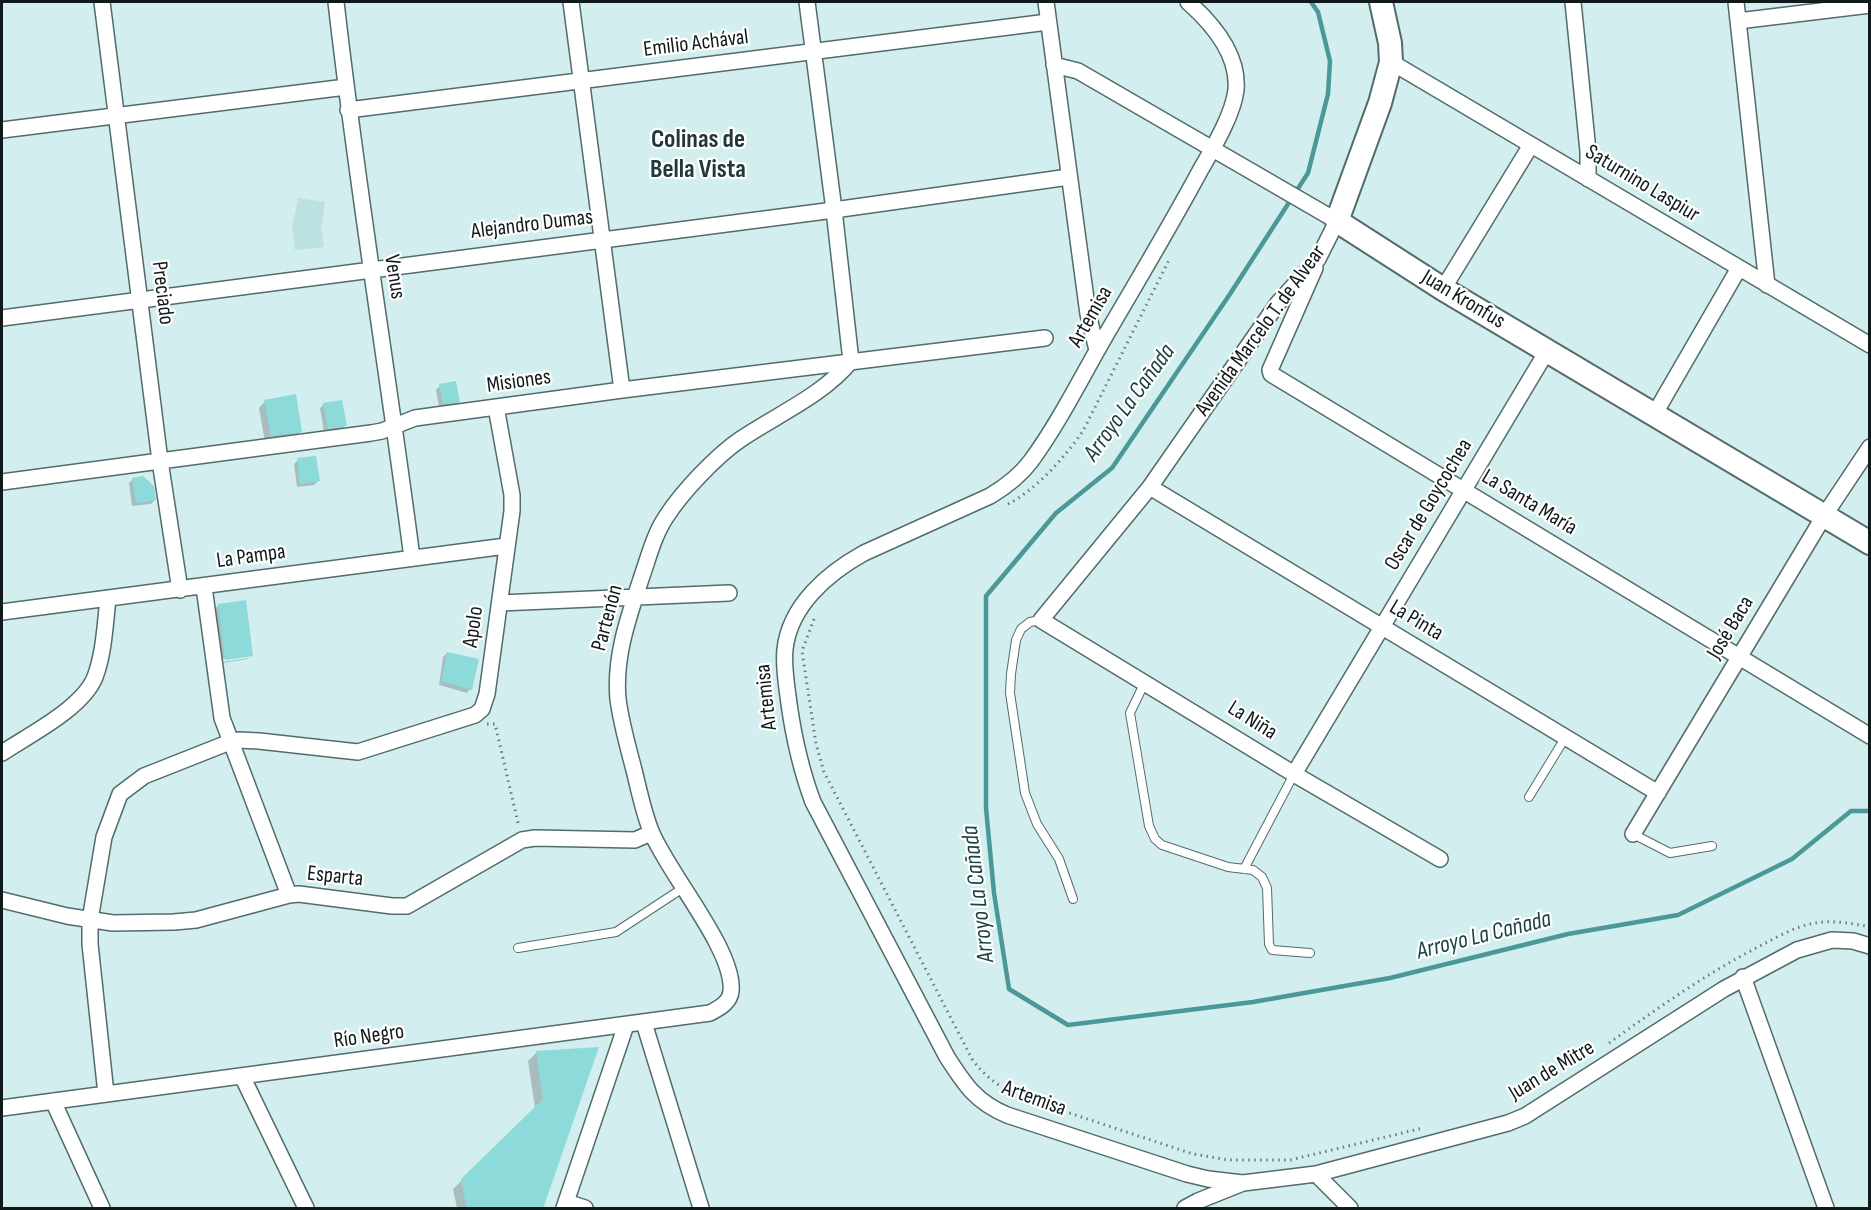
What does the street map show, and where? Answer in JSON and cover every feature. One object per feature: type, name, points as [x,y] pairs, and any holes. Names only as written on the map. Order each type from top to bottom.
[{"type":"main road","name":"Avenida Marcelo T. de Alvear","points":[[1337,221],[1380,103],[1391,62],[1390,43],[1381,2]]},
{"type":"main road","name":"Juan Kronfus","points":[[1337,221],[1443,289],[1869,543]]},
{"type":"street","name":"Preciado","points":[[102,2],[160,461],[180,590]]},
{"type":"street","name":"Venus","points":[[336,2],[348,110],[395,426],[412,558]]},
{"type":"street","points":[[571,2],[622,390]]},
{"type":"street","points":[[807,2],[851,361]]},
{"type":"street","points":[[1046,2],[1088,314],[1097,350]]},
{"type":"street","name":"Artemisa","points":[[1188,2],[1210,22],[1231,56],[1236,89],[1233,103],[1213,148],[1172,224],[1047,438],[1019,476],[990,496],[849,561],[818,587],[805,602],[790,630],[785,649],[785,677],[794,738],[801,769],[813,802],[947,1057],[962,1082],[976,1098],[1007,1115],[1165,1167],[1208,1179],[1243,1183]]},
{"type":"street","points":[[1573,2],[1588,151],[1588,178]]},
{"type":"street","points":[[1736,2],[1767,285]]},
{"type":"street","points":[[1738,21],[1869,5]]},
{"type":"street","name":"Emilio Achával","points":[[348,110],[1048,22]]},
{"type":"street","name":"Saturnino Laspiur","points":[[1391,62],[1869,345]]},
{"type":"street","name":"Juan Kronfus","points":[[1054,65],[1078,71],[1337,221]]},
{"type":"street","points":[[2,130],[346,87]]},
{"type":"street","points":[[1443,289],[1532,145]]},
{"type":"street","name":"Alejandro Dumas","points":[[2,318],[834,210],[1069,177]]},
{"type":"street","name":"Avenida Marcelo T. de Alvear","points":[[1041,620],[1150,487],[1278,303],[1318,259],[1337,221]]},
{"type":"street","name":"La Santa María","points":[[1318,259],[1270,370],[1271,374],[1869,736]]},
{"type":"street","points":[[1654,415],[1739,268]]},
{"type":"street","name":"Misiones","points":[[2,482],[371,433],[415,418],[1045,338]]},
{"type":"street","name":"Oscar de Goycochea","points":[[1294,774],[1547,351]]},
{"type":"street","name":"Partenón","points":[[731,991],[723,954],[651,833],[622,724],[618,698],[618,668],[623,634],[656,535],[677,502],[724,452],[823,388],[851,361]]},
{"type":"street","name":"Apolo","points":[[482,709],[487,694],[500,603],[512,495],[496,408]]},
{"type":"street","name":"José Baca","points":[[1633,834],[1824,516],[1869,447]]},
{"type":"street","name":"La Pinta","points":[[1150,487],[1658,793]]},
{"type":"street","name":"La Pampa","points":[[2,612],[506,546]]},
{"type":"street","points":[[204,586],[219,703],[230,742],[289,895]]},
{"type":"street","points":[[500,603],[729,593]]},
{"type":"street","points":[[2,753],[72,707],[85,694],[94,678],[101,655],[108,599]]},
{"type":"street","name":"La Niña","points":[[1041,620],[1294,774],[1440,859]]},
{"type":"street","points":[[106,1094],[90,944],[90,920],[104,837],[120,794],[144,776],[230,742],[259,741],[358,752],[475,714],[482,709]]},
{"type":"street","name":"Esparta","points":[[2,900],[113,923],[196,920],[289,895],[310,895],[407,906],[522,840],[535,838],[635,840],[651,833]]},
{"type":"street","name":"Juan de Mitre","points":[[1185,1209],[1198,1201],[1243,1183],[1316,1174],[1508,1123],[1525,1116],[1743,977],[1797,950],[1832,940],[1852,941],[1869,946]]},
{"type":"street","points":[[1743,977],[1826,1209]]},
{"type":"street","name":"Río Negro","points":[[2,1108],[710,1013],[722,1007],[729,999],[731,991]]},
{"type":"street","points":[[644,1023],[701,1209]]},
{"type":"street","points":[[585,1209],[565,1205],[626,1025]]},
{"type":"street","points":[[243,1076],[306,1209]]},
{"type":"street","points":[[53,1101],[102,1209]]},
{"type":"street","points":[[1316,1174],[1350,1209]]},
{"type":"lane","points":[[1041,620],[1030,622],[1021,629],[1016,640],[1010,693],[1025,793],[1037,824],[1059,859],[1073,899]]},
{"type":"lane","points":[[1144,682],[1130,713],[1149,826],[1155,839],[1162,845],[1228,867],[1252,870],[1262,877],[1267,888],[1269,945],[1272,950],[1310,953]]},
{"type":"lane","points":[[1529,797],[1565,738]]},
{"type":"lane","points":[[1244,869],[1294,774]]},
{"type":"lane","points":[[1633,834],[1670,853],[1712,846]]},
{"type":"lane","points":[[518,948],[616,932],[683,888]]},
{"type":"path","points":[[1006,505],[1027,493],[1071,448],[1083,431],[1172,254]]},
{"type":"path","points":[[817,610],[802,651],[819,757],[848,818],[972,1059],[981,1072],[1015,1095],[1193,1154],[1229,1160],[1290,1160],[1431,1126]]},
{"type":"path","points":[[482,709],[486,723],[495,724],[522,840]]},
{"type":"path","points":[[1607,1044],[1733,959],[1793,930],[1815,923],[1843,922],[1869,927]]},
{"type":"shaded area","points":[[298,198],[325,202],[321,228],[324,247],[295,250],[292,229]]},
{"type":"building","points":[[456,381],[460,402],[443,404],[439,384]]},
{"type":"building","points":[[296,394],[302,432],[271,436],[264,400]]},
{"type":"building","points":[[342,400],[347,426],[328,429],[323,403]]},
{"type":"building","points":[[316,456],[320,481],[300,484],[297,458]]},
{"type":"building","points":[[143,476],[154,486],[156,500],[136,503],[132,478]]},
{"type":"building","points":[[246,600],[253,656],[225,660],[218,604]]},
{"type":"building","points":[[447,652],[479,659],[472,690],[442,681]]},
{"type":"building","points":[[599,1047],[543,1209],[467,1209],[461,1179],[543,1099],[536,1051]]},
{"type":"waterway","name":"Arroyo La Cañada","points":[[1311,2],[1318,12],[1330,61],[1328,94],[1308,173],[1230,294],[1112,468],[1056,513],[986,596],[986,808],[994,893],[1009,989],[1068,1025],[1253,1002],[1390,978],[1568,934],[1678,915],[1792,859],[1851,811],[1870,811]]},
{"type":"district","name":"Colinas de Bella Vista","points":[[698,155]]}]
